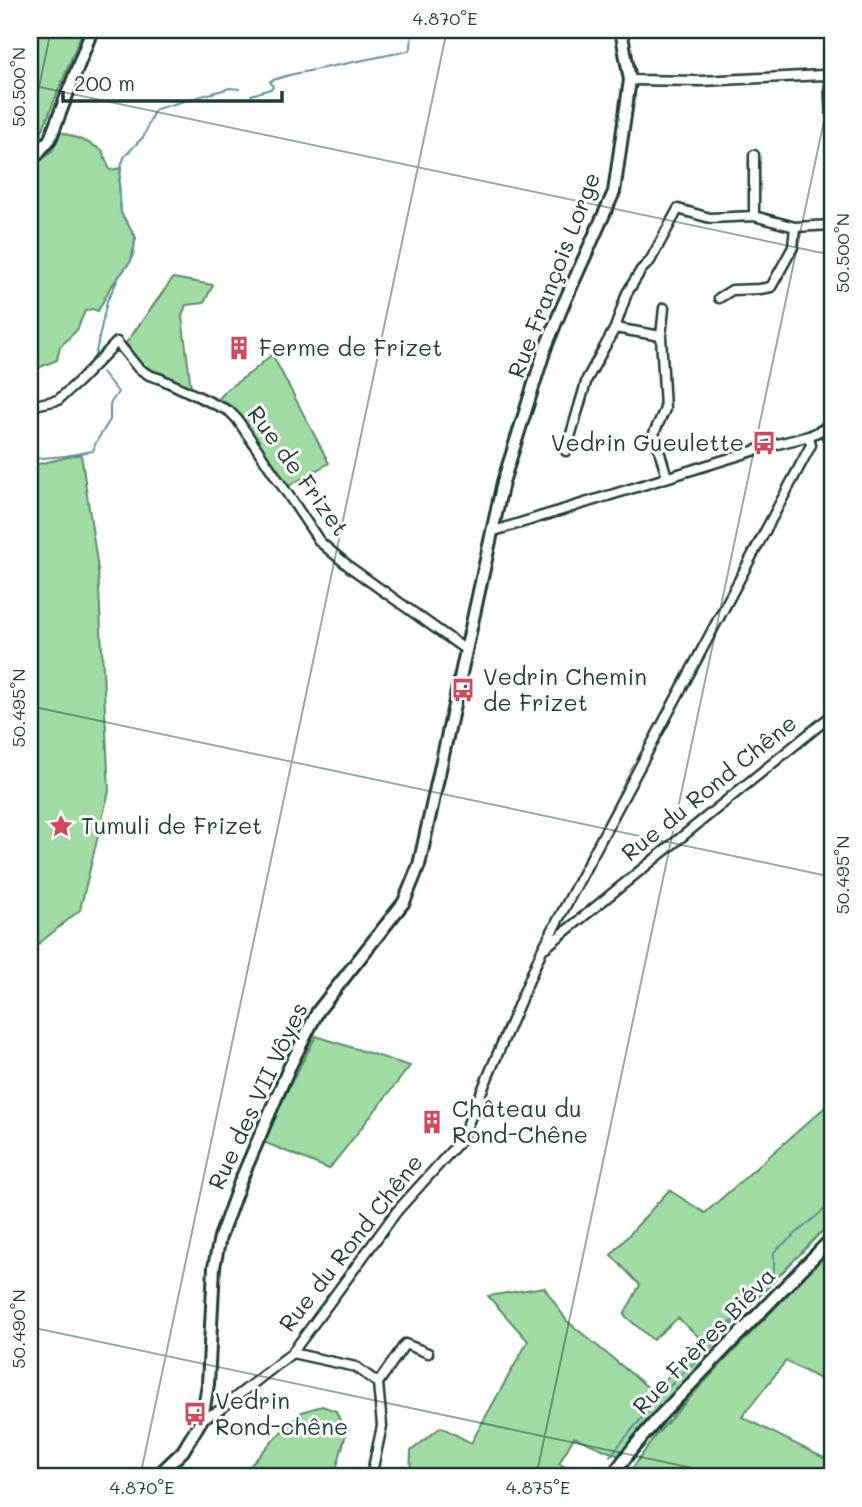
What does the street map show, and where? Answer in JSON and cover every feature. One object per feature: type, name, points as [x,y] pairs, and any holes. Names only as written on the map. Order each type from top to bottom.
[{"type":"street","points":[[30,162],[50,139],[92,30]]},
{"type":"street","name":"Rue François Lorge","points":[[491,532],[503,482],[545,349],[614,192],[630,80],[621,30]]},
{"type":"street","points":[[630,80],[701,81],[823,75],[832,81],[832,111]]},
{"type":"street","points":[[754,155],[754,216]]},
{"type":"street","points":[[566,450],[587,379],[615,328],[627,293],[650,261],[678,209],[710,218],[754,216],[795,227],[832,225]]},
{"type":"street","points":[[719,298],[732,290],[771,287],[793,247],[795,227]]},
{"type":"street","points":[[664,308],[661,336],[665,409],[654,433],[667,477]]},
{"type":"street","points":[[615,328],[661,336]]},
{"type":"street","name":"Rue de Frizet","points":[[30,406],[58,400],[117,342],[138,368],[149,375],[229,411],[320,542],[351,568],[466,650]]},
{"type":"street","points":[[491,532],[809,436],[829,426],[832,446]]},
{"type":"street","points":[[541,951],[811,445],[809,436]]},
{"type":"street","name":"Rue des VII Vôyes","points":[[202,1419],[208,1384],[214,1267],[220,1237],[245,1169],[289,1068],[318,1010],[404,902],[419,865],[491,532]]},
{"type":"street","name":"Rue du Rond Chêne","points":[[156,1477],[183,1451],[202,1419],[218,1411],[292,1353],[397,1211],[461,1140],[541,951],[832,715]]},
{"type":"street","name":"Rue Frères Biéva","points":[[611,1477],[660,1416],[832,1238]]},
{"type":"street","points":[[371,1477],[382,1426],[378,1383],[405,1344],[428,1353]]},
{"type":"street","points":[[292,1353],[356,1367],[378,1383]]},
{"type":"green space","points":[[30,30],[83,30],[30,155]]},
{"type":"green space","points":[[61,132],[102,150],[110,170],[121,168],[121,213],[136,238],[131,261],[110,288],[98,311],[85,311],[77,330],[60,347],[57,360],[33,370],[30,367],[30,171],[52,151]]},
{"type":"green space","points":[[173,278],[213,285],[204,303],[186,305],[182,316],[191,388],[144,368],[126,343]]},
{"type":"green space","points":[[272,354],[329,463],[287,487],[235,412],[218,400],[227,389]]},
{"type":"green space","points":[[81,454],[98,569],[109,791],[80,910],[30,951],[30,466]]},
{"type":"green space","points":[[316,1036],[410,1066],[329,1169],[261,1141]]},
{"type":"green space","points":[[832,1101],[832,1221],[715,1342],[700,1368],[657,1409],[619,1456],[574,1437],[559,1464],[579,1473],[577,1477],[410,1477],[411,1451],[441,1427],[471,1443],[528,1341],[488,1296],[544,1287],[567,1321],[655,1393],[699,1337],[678,1318],[653,1340],[624,1315],[640,1285],[611,1255],[669,1190],[705,1213]]},
{"type":"green space","points":[[832,1248],[832,1372],[827,1383],[786,1361],[742,1417],[832,1462],[825,1477],[626,1477],[656,1435]]},
{"type":"green space","points":[[322,1406],[336,1411],[346,1434],[334,1477],[240,1477],[302,1412]]},
{"type":"waterway","points":[[251,95],[271,89],[273,87],[270,81],[289,75],[408,51],[411,48],[412,30]]},
{"type":"waterway","points":[[94,361],[107,301],[134,252],[135,235],[121,213],[119,183],[125,156],[144,136],[156,109],[230,88],[239,89]]},
{"type":"waterway","points":[[30,459],[93,451],[110,420],[110,404],[118,392],[102,372]]},
{"type":"waterway","points":[[610,1456],[657,1400],[697,1360],[696,1351],[738,1316],[774,1271],[774,1252],[832,1203]]},
{"type":"place","name":"Ferme de Frizet","points":[[239,348]]},
{"type":"place","name":"Vedrin Gueulette","points":[[764,443]]},
{"type":"place","name":"Vedrin Chemin de Frizet","points":[[463,690]]},
{"type":"place","name":"Tumuli de Frizet","points":[[61,826]]},
{"type":"place","name":"Château du Rond-Chêne","points":[[432,1122]]},
{"type":"place","name":"Vedrin Rond-chêne","points":[[195,1414]]}]
